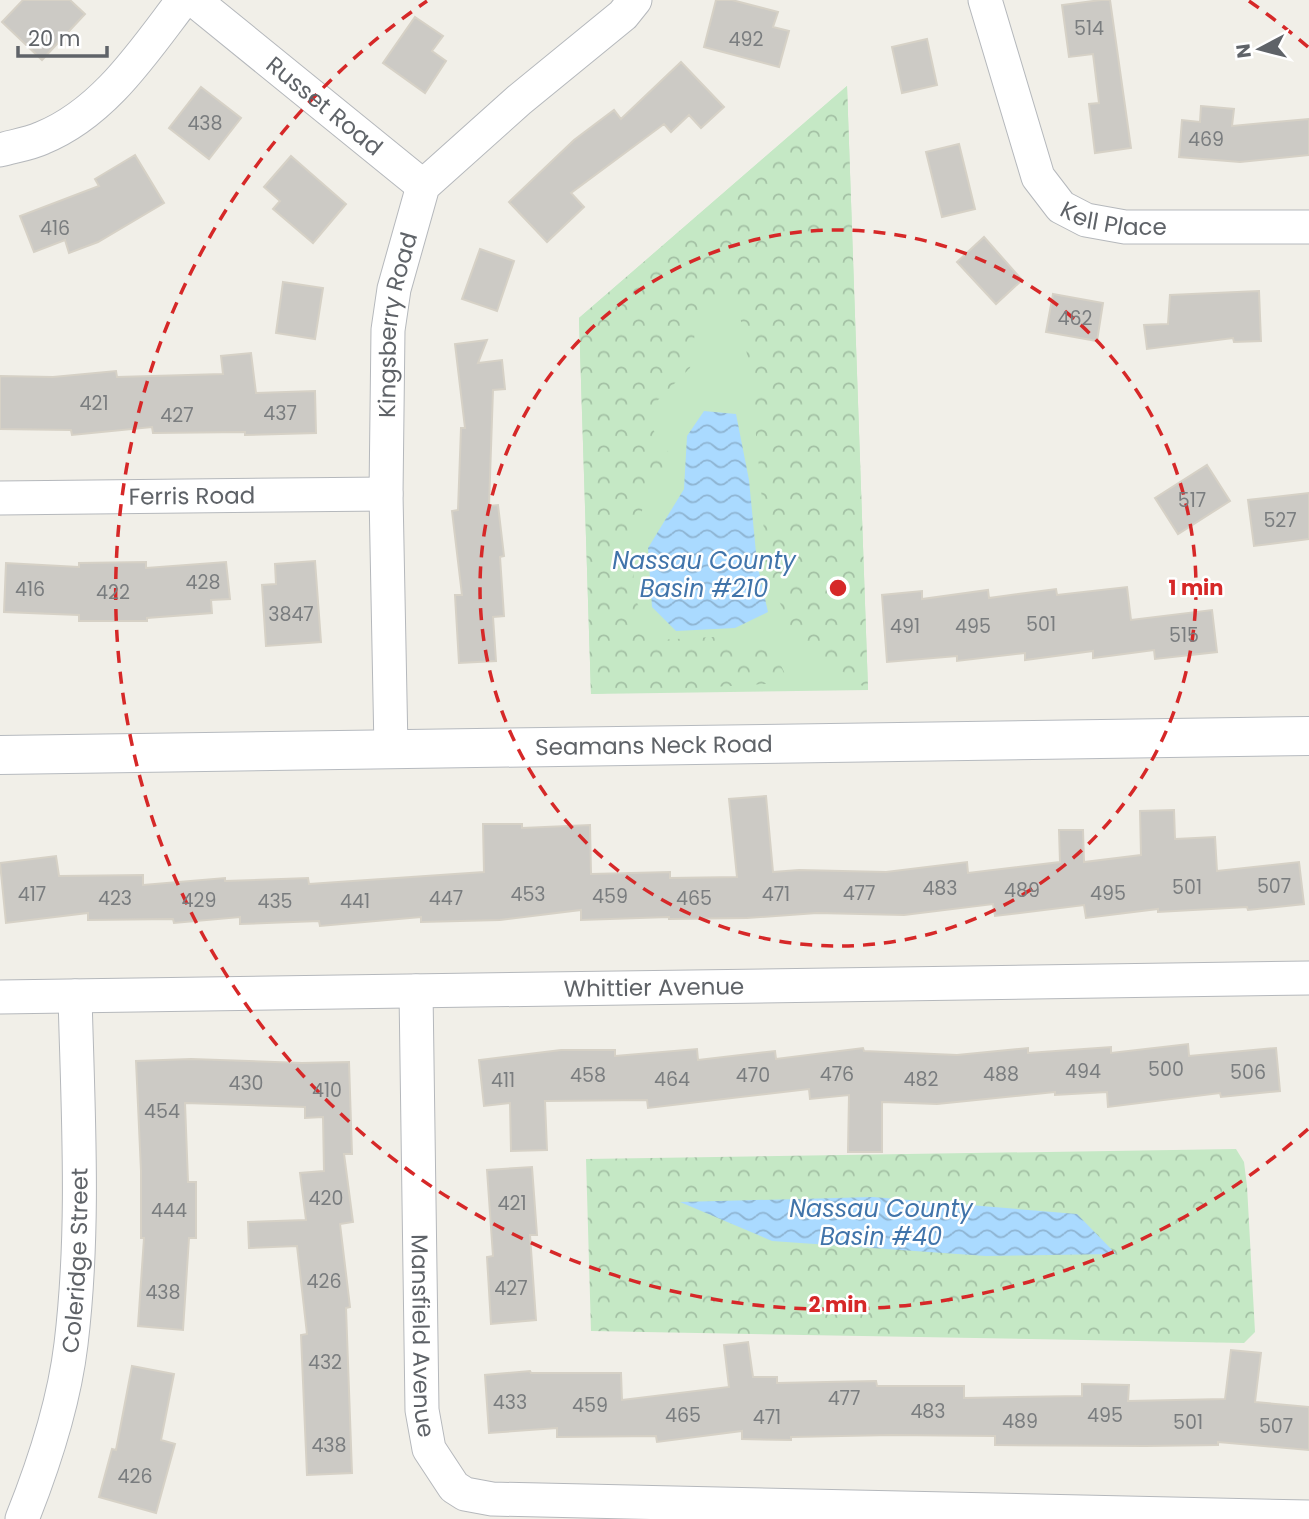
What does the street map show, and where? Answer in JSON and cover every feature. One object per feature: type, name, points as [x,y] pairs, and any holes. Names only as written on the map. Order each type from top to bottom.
[{"type":"main road","name":"Seamans Neck Road","points":[[0,755],[1309,736]]},
{"type":"street","points":[[0,150],[42,138],[83,114],[128,72],[183,0]]},
{"type":"street","name":"Russet Road","points":[[194,0],[424,186]]},
{"type":"street","points":[[424,186],[519,100],[623,15],[635,0]]},
{"type":"street","name":"Kell Place","points":[[985,0],[1038,177],[1061,207],[1086,220],[1125,228],[1309,227]]},
{"type":"street","name":"Kingsberry Road","points":[[391,749],[386,494],[387,330],[394,289],[424,186]]},
{"type":"street","name":"Ferris Road","points":[[0,498],[386,494]]},
{"type":"street","name":"Whittier Avenue","points":[[0,997],[1309,978]]},
{"type":"street","name":"Mansfield Avenue","points":[[416,991],[422,1409],[429,1449],[454,1487],[465,1494],[492,1499],[980,1515],[1309,1517]]},
{"type":"street","name":"Coleridge Street","points":[[22,1519],[37,1482],[71,1346],[80,1238],[75,996]]},
{"type":"green space","points":[[847,86],[868,690],[591,694],[579,318]]},
{"type":"green space","points":[[847,86],[868,690],[792,633],[766,568],[750,371],[733,278],[698,311],[690,368],[643,415],[675,462],[646,499],[631,543],[635,599],[657,640],[713,637],[775,653],[786,676],[765,684],[591,694],[579,318]]},
{"type":"green space","name":"Nassau County Basin #40","points":[[1236,1149],[1244,1162],[1247,1186],[1255,1332],[1244,1343],[591,1331],[586,1159]]},
{"type":"water","name":"Nassau County Basin #210","points":[[704,411],[736,414],[749,480],[757,563],[768,612],[735,628],[676,631],[652,607],[648,548],[684,489],[687,436]]},
{"type":"water","name":"Nassau County Basin #40","points":[[873,1197],[1077,1214],[1116,1254],[986,1256],[772,1241],[680,1202]]},
{"type":"building","points":[[23,0],[70,0],[85,14],[42,60],[2,22]]},
{"type":"building","points":[[716,0],[732,0],[778,12],[773,27],[789,31],[779,67],[704,47]]},
{"type":"building","points":[[1110,0],[1131,148],[1095,153],[1089,104],[1099,103],[1093,54],[1069,57],[1062,5]]},
{"type":"building","points":[[415,17],[443,36],[432,51],[446,61],[425,93],[383,63]]},
{"type":"building","points":[[927,39],[937,85],[902,93],[892,47]]},
{"type":"building","points":[[681,62],[724,107],[701,128],[689,115],[671,132],[664,124],[571,193],[584,207],[547,242],[509,202],[574,140],[614,110],[621,119]]},
{"type":"building","points":[[201,87],[241,118],[209,159],[169,128]]},
{"type":"building","points":[[1201,106],[1234,109],[1232,126],[1309,119],[1309,155],[1240,162],[1179,157],[1182,120],[1200,122]]},
{"type":"building","points":[[959,144],[975,209],[942,217],[926,152]]},
{"type":"building","points":[[135,155],[164,203],[98,242],[69,253],[65,240],[34,252],[20,216],[99,186],[95,179]]},
{"type":"building","points":[[291,156],[346,204],[313,243],[273,209],[280,201],[264,187]]},
{"type":"building","points":[[984,237],[1022,280],[996,304],[957,262]]},
{"type":"building","points":[[480,249],[514,261],[497,311],[462,299]]},
{"type":"building","points":[[283,282],[323,288],[315,339],[276,333]]},
{"type":"building","points":[[1259,291],[1261,341],[1234,342],[1233,338],[1147,349],[1144,325],[1168,324],[1170,295]]},
{"type":"building","points":[[1053,294],[1103,303],[1097,341],[1046,332]]},
{"type":"building","points":[[487,340],[478,363],[502,360],[505,389],[493,390],[489,506],[498,505],[504,556],[500,557],[504,616],[493,617],[496,661],[459,663],[455,595],[462,595],[452,511],[458,510],[461,428],[465,428],[455,344]]},
{"type":"building","points":[[251,353],[256,393],[315,391],[316,433],[153,433],[152,427],[72,435],[71,430],[0,429],[0,376],[53,377],[116,371],[117,377],[223,374],[221,356]]},
{"type":"building","points":[[1207,465],[1230,501],[1178,534],[1155,498]]},
{"type":"building","points":[[1309,493],[1309,539],[1254,546],[1248,500]]},
{"type":"building","points":[[315,561],[321,642],[266,646],[262,585],[276,584],[275,564]]},
{"type":"building","points":[[146,562],[146,568],[226,562],[230,599],[211,600],[212,613],[147,618],[147,621],[79,621],[79,615],[4,612],[6,563],[79,567],[79,563]]},
{"type":"building","points":[[1127,587],[1131,620],[1212,610],[1217,652],[1155,659],[1154,650],[1093,658],[1093,651],[1025,660],[1025,653],[957,661],[957,656],[887,662],[882,595],[922,591],[922,599],[988,590],[989,598],[1056,589],[1057,595]]},
{"type":"building","points":[[766,796],[773,872],[886,872],[967,862],[968,873],[1060,862],[1059,830],[1083,830],[1084,862],[1141,855],[1140,811],[1174,810],[1175,839],[1215,837],[1217,871],[1299,862],[1304,904],[1248,910],[1247,907],[1158,912],[1158,909],[1086,918],[1084,905],[995,916],[993,904],[904,915],[817,913],[747,918],[581,920],[581,910],[500,920],[421,922],[421,917],[320,926],[319,921],[240,924],[240,917],[174,923],[173,919],[88,920],[88,913],[6,923],[0,863],[56,856],[59,876],[143,875],[143,885],[225,878],[225,881],[308,878],[309,884],[484,872],[483,824],[522,824],[522,828],[590,825],[591,874],[670,872],[670,878],[737,877],[729,799]]},
{"type":"building","points":[[1188,1044],[1189,1056],[1276,1048],[1280,1091],[1221,1097],[1220,1093],[1108,1107],[1107,1092],[1055,1095],[1055,1092],[937,1104],[882,1102],[882,1152],[848,1152],[849,1095],[810,1099],[809,1089],[648,1108],[647,1100],[545,1101],[547,1150],[511,1151],[510,1103],[484,1106],[479,1060],[561,1050],[615,1050],[615,1056],[697,1049],[698,1060],[775,1051],[776,1059],[863,1048],[864,1051],[957,1055],[1028,1048],[1028,1053],[1111,1047],[1111,1053]]},
{"type":"building","points":[[191,1059],[349,1062],[352,1154],[344,1154],[353,1222],[340,1224],[350,1307],[346,1308],[352,1473],[307,1475],[301,1335],[307,1334],[297,1246],[249,1248],[248,1222],[306,1220],[300,1173],[324,1171],[323,1117],[305,1118],[305,1107],[185,1103],[188,1182],[196,1182],[196,1238],[189,1238],[183,1330],[138,1326],[144,1238],[141,1238],[136,1061]]},
{"type":"building","points":[[532,1167],[537,1235],[530,1235],[536,1320],[491,1324],[487,1257],[493,1256],[487,1170]]},
{"type":"building","points":[[748,1342],[753,1377],[777,1377],[777,1383],[876,1381],[877,1386],[964,1386],[964,1398],[1082,1396],[1082,1384],[1129,1385],[1128,1401],[1225,1399],[1231,1350],[1261,1353],[1255,1402],[1309,1407],[1309,1450],[1218,1442],[1218,1445],[1145,1446],[995,1445],[995,1436],[892,1435],[791,1437],[791,1440],[742,1439],[742,1431],[657,1442],[656,1436],[557,1437],[557,1428],[489,1433],[485,1375],[530,1371],[621,1373],[622,1400],[729,1387],[724,1345]]},
{"type":"building","points":[[132,1366],[174,1374],[161,1440],[175,1444],[156,1513],[99,1497],[112,1449],[116,1450]]}]
